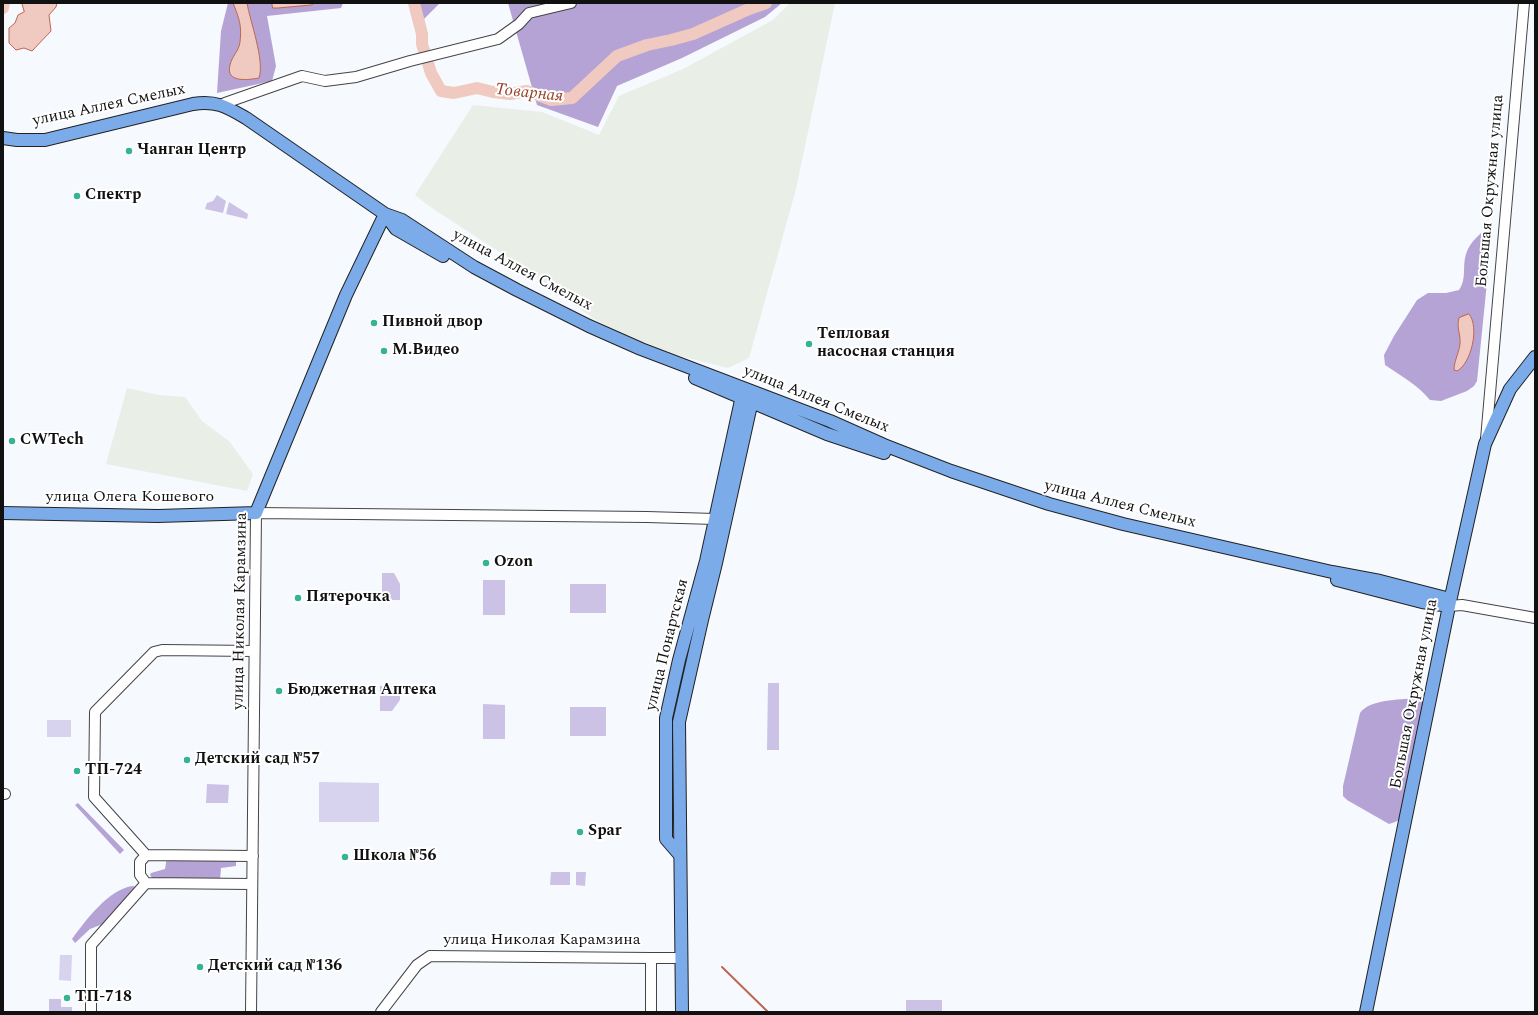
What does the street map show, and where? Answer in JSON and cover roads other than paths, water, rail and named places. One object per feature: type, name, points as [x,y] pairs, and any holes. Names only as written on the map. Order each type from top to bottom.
[{"type":"main road","name":"улица Аллея Смелых","points":[[3,138],[17,140],[45,140],[193,104],[212,103],[223,105],[252,122],[386,214],[402,220],[474,267],[560,312],[748,395],[827,434],[1030,506],[1185,546],[1333,579],[1422,602],[1450,602]]},
{"type":"main road","name":"улица Николая Карамзина","points":[[256,513],[346,295],[386,214]]},
{"type":"main road","points":[[1485,444],[1510,389],[1535,357]]},
{"type":"main road","name":"улица Понартская","points":[[682,1012],[679,854],[679,722],[702,620],[711,562],[715,519],[748,395]]},
{"type":"main road","name":"улица Понартская","points":[[666,839],[666,718],[679,660],[711,562],[748,395]]},
{"type":"main road","name":"Большая Окружная улица","points":[[1366,1012],[1450,602],[1485,444]]},
{"type":"main road","name":"улица Олега Кошевого","points":[[3,513],[158,516],[256,513]]},
{"type":"main road","points":[[666,839],[679,838]]},
{"type":"main road","points":[[666,839],[679,854]]},
{"type":"street","name":"улица Аллея Смелых","points":[[223,105],[225,102],[302,76],[325,81],[356,77],[410,61],[498,39],[519,24],[529,13],[571,3]]},
{"type":"street","name":"Большая Окружная улица","points":[[1485,444],[1524,3]]},
{"type":"street","points":[[1490,383],[1496,394],[1503,394],[1510,389]]},
{"type":"street","points":[[256,513],[647,516],[715,519]]},
{"type":"street","name":"улица Николая Карамзина","points":[[251,1012],[256,513]]},
{"type":"street","points":[[1450,602],[1535,618]]},
{"type":"street","points":[[253,856],[146,855],[94,797],[95,712],[154,652],[162,650],[254,651]]},
{"type":"street","points":[[146,855],[140,862],[140,875],[146,883]]},
{"type":"street","points":[[90,1012],[91,944],[146,883],[252,884]]},
{"type":"street","name":"улица Николая Карамзина","points":[[381,1012],[417,965],[430,956],[651,958],[651,1012]]},
{"type":"street","points":[[651,958],[681,958]]},
{"type":"waterway","name":"Товарная","points":[[3,8],[4,3]]},
{"type":"waterway","name":"Товарная","points":[[414,3],[422,34],[422,44],[425,54]]},
{"type":"waterway","name":"Товарная","points":[[428,63],[431,73],[441,91],[454,93],[477,88],[510,94],[527,91],[551,100],[572,98],[617,56],[647,45],[693,34],[766,3]]},
{"type":"waterway","points":[[722,967],[768,1012]]},
{"type":"place","name":"Чанган Центр","points":[[129,151]]},
{"type":"place","name":"Спектр","points":[[77,196]]},
{"type":"place","name":"Пивной двор","points":[[374,323]]},
{"type":"place","name":"Тепловая насосная станция","points":[[809,344]]},
{"type":"place","name":"M.Видео","points":[[384,351]]},
{"type":"place","name":"CWTech","points":[[12,441]]},
{"type":"place","name":"Ozon","points":[[486,563]]},
{"type":"place","name":"Пятерочка","points":[[298,598]]},
{"type":"place","name":"Бюджетная Аптека","points":[[279,691]]},
{"type":"place","name":"Детский сад №57","points":[[187,760]]},
{"type":"place","name":"ТП-724","points":[[77,771]]},
{"type":"place","name":"Spar","points":[[580,832]]},
{"type":"place","name":"Школа №56","points":[[345,857]]},
{"type":"place","name":"Детский сад №136","points":[[200,967]]},
{"type":"place","name":"ТП-718","points":[[67,998]]}]
